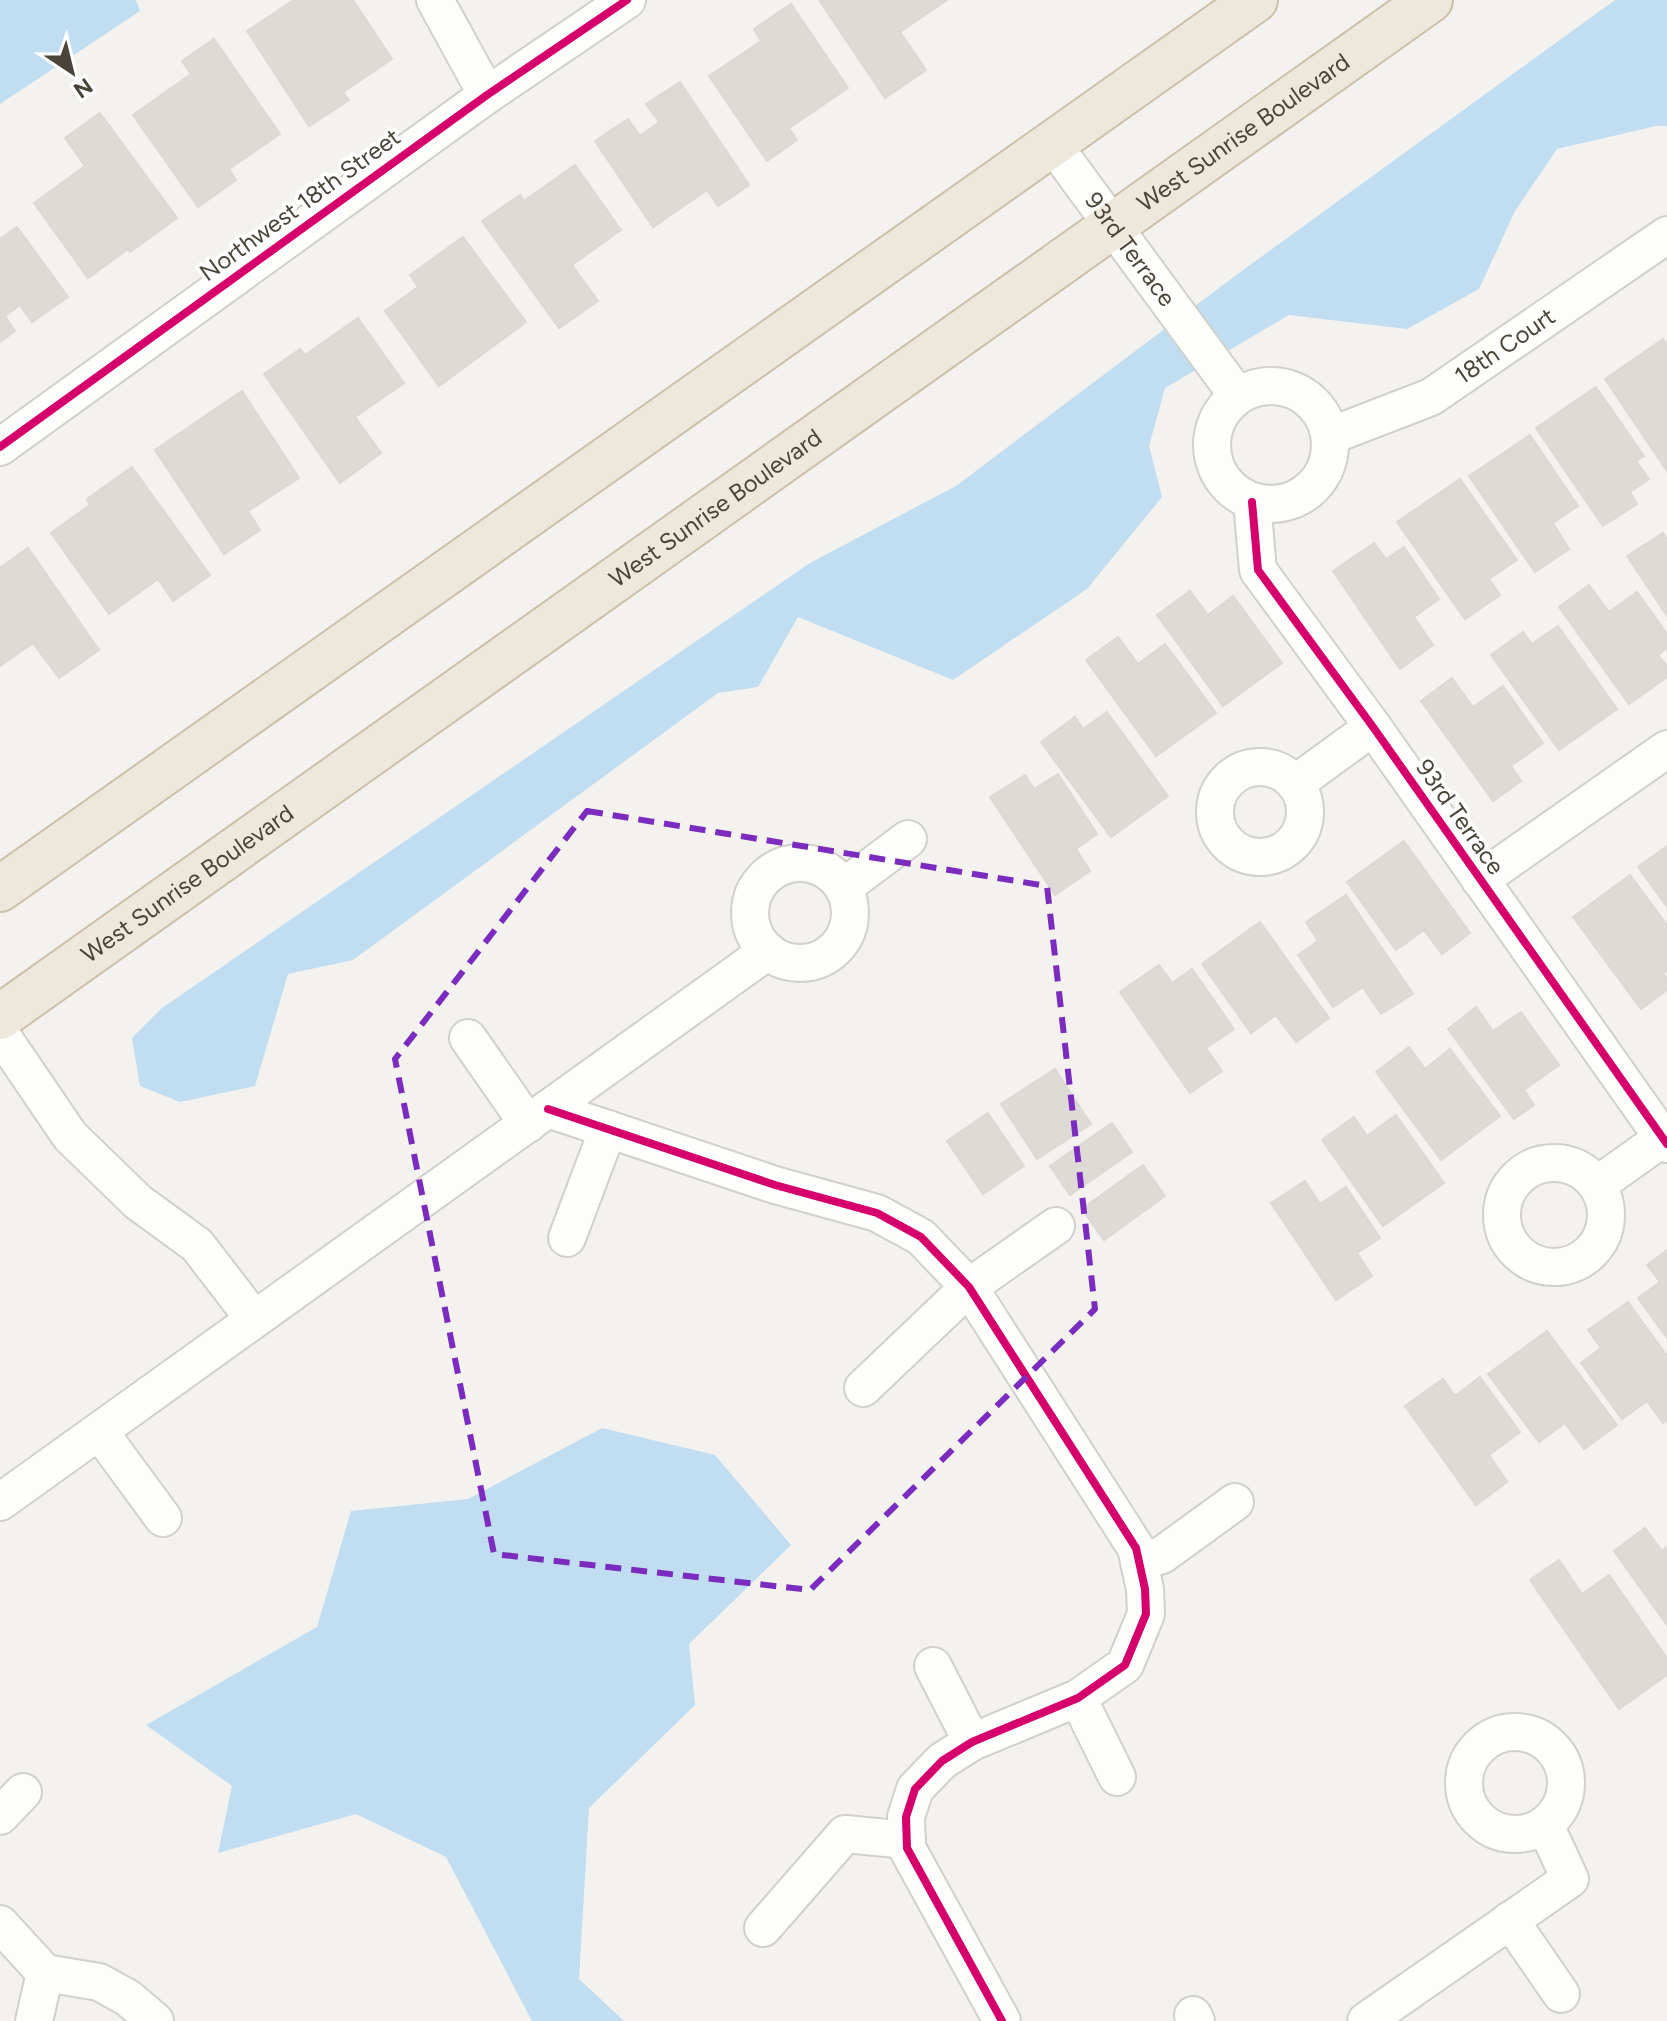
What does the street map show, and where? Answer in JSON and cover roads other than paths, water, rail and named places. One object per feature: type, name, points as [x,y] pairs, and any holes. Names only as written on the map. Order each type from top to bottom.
[{"type":"highway","points":[[0,889],[1255,0]]},
{"type":"highway","name":"West Sunrise Boulevard","points":[[0,1017],[1430,0]]},
{"type":"street","points":[[435,0],[487,95]]},
{"type":"street","name":"Northwest 18th Street","points":[[0,447],[487,95],[627,0]]},
{"type":"street","name":"93rd Terrace","points":[[1052,143],[1228,382]]},
{"type":"street","name":"18th Court","points":[[1330,436],[1431,397],[1667,235]]},
{"type":"street","points":[[1228,382],[1255,388],[1275,386],[1295,390],[1311,401],[1323,417],[1330,436],[1329,456],[1322,475],[1309,491],[1292,501],[1272,505],[1252,502],[1235,493],[1221,480],[1213,463],[1211,444],[1214,425],[1223,409],[1228,382]]},
{"type":"street","name":"93rd Terrace","points":[[1252,502],[1258,570],[1373,727],[1665,1141]]},
{"type":"street","points":[[1296,783],[1373,727]]},
{"type":"street","points":[[1480,880],[1667,749]]},
{"type":"street","points":[[844,887],[908,839]]},
{"type":"street","points":[[796,863],[820,866],[844,887],[850,918],[845,935],[835,949],[821,958],[804,963],[788,962],[772,955],[760,943],[752,928],[750,912],[753,895],[773,871],[796,863]]},
{"type":"street","points":[[0,1502],[768,951]]},
{"type":"street","points":[[0,1033],[70,1136],[138,1202],[197,1245],[254,1319]]},
{"type":"street","points":[[468,1038],[538,1117],[608,1129],[775,1185],[877,1213],[921,1237],[969,1287],[1136,1548],[1145,1589],[1146,1614],[1125,1665],[1078,1698],[972,1742],[942,1761],[915,1789],[906,1817],[907,1848],[1002,2021]]},
{"type":"street","points":[[567,1238],[608,1129]]},
{"type":"street","points":[[1597,1185],[1665,1141]]},
{"type":"street","points":[[863,1388],[969,1287],[1056,1226]]},
{"type":"street","points":[[99,1431],[163,1518]]},
{"type":"street","points":[[1139,1562],[1162,1555],[1235,1502]]},
{"type":"street","points":[[933,1666],[972,1742]]},
{"type":"street","points":[[1078,1698],[1117,1777]]},
{"type":"street","points":[[1366,2021],[1570,1879],[1545,1825]]},
{"type":"street","points":[[763,1928],[845,1834],[907,1840]]},
{"type":"street","points":[[1510,1920],[1561,1994]]},
{"type":"street","points":[[0,1924],[45,1973],[99,1982],[128,1998],[155,2021]]},
{"type":"street","points":[[34,2021],[45,1973]]},
{"type":"water","points":[[0,0],[136,0],[140,11],[0,104]]},
{"type":"water","points":[[1615,0],[1667,0],[1667,126],[1557,149],[1515,211],[1479,289],[1407,329],[1289,315],[1165,388],[1149,446],[1162,497],[1087,589],[953,680],[798,617],[758,687],[718,693],[353,960],[288,974],[255,1086],[180,1102],[140,1086],[132,1038],[162,1008],[810,563],[956,486],[1239,273]]},
{"type":"water","points":[[602,1428],[715,1455],[791,1545],[689,1644],[695,1705],[589,1808],[579,1979],[624,2021],[532,2021],[446,1857],[356,1814],[218,1853],[232,1786],[146,1725],[317,1627],[351,1511],[468,1499]]}]
